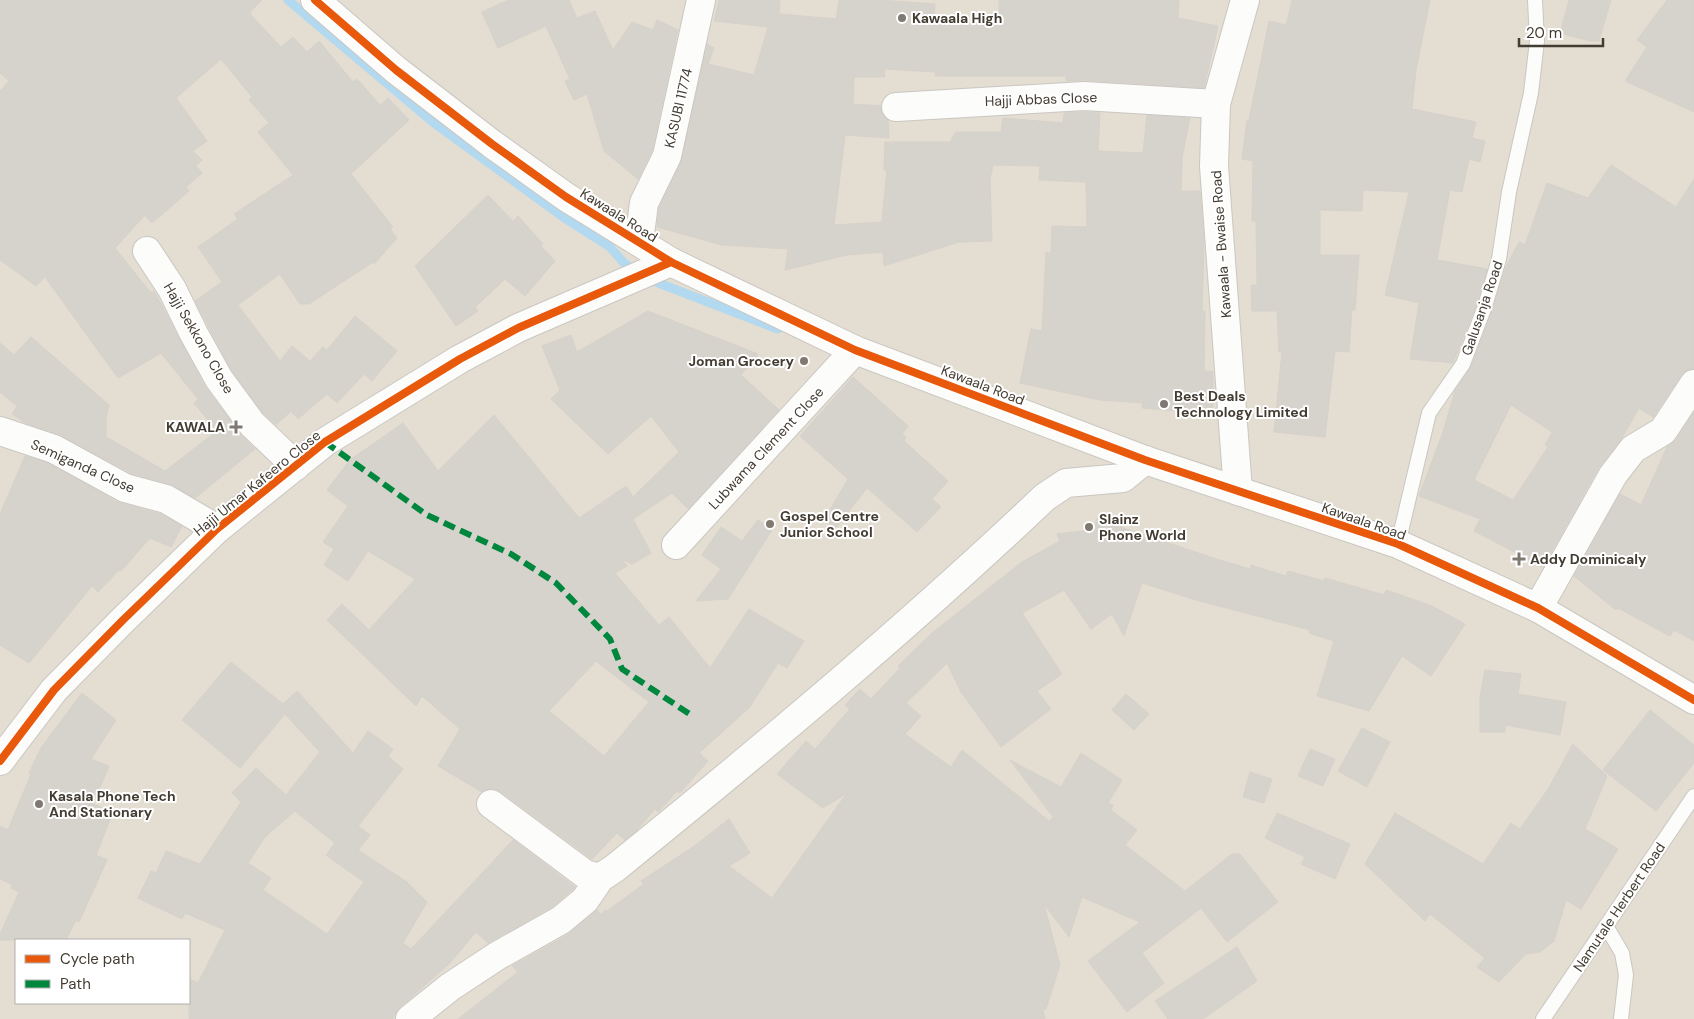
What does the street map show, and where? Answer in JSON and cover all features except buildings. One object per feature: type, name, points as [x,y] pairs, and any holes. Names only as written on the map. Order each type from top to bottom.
[{"type":"street","name":"Kawaala Road","points":[[315,0],[396,70],[492,144],[566,197],[670,262],[855,350],[1145,460],[1398,544],[1538,608],[1694,700]]},
{"type":"street","name":"KASUBI 11774","points":[[639,242],[644,203],[667,156],[701,0]]},
{"type":"street","name":"Kawaala - Bwaise Road","points":[[1238,491],[1214,166],[1216,104],[1246,0]]},
{"type":"street","name":"Hajji Abbas Close","points":[[896,107],[1084,96],[1216,104]]},
{"type":"street","name":"Hajji Sekkono Close","points":[[147,251],[172,289],[219,379],[252,424],[296,466]]},
{"type":"street","name":"Hajji Umar Kafeero Close","points":[[0,761],[54,690],[123,620],[217,530],[326,442],[460,359],[518,328],[670,262]]},
{"type":"street","name":"Lubwama Clement Close","points":[[676,545],[855,350]]},
{"type":"street","points":[[1538,608],[1613,475],[1634,449],[1663,431],[1694,384]]},
{"type":"street","name":"Semiganda Close","points":[[0,431],[54,449],[125,488],[166,499],[217,530]]},
{"type":"street","points":[[410,1019],[450,987],[497,956],[561,920],[585,900],[600,878],[724,780],[863,663],[1045,497],[1066,483],[1122,478],[1145,460]]},
{"type":"street","points":[[491,804],[585,874],[600,878]]},
{"type":"lane","name":"Galusanja Road","points":[[1398,544],[1429,413],[1463,364],[1485,306],[1499,259],[1509,192],[1531,93],[1537,41],[1535,0]]},
{"type":"lane","name":"Namutale Herbert Road","points":[[1543,1019],[1694,796]]},
{"type":"lane","points":[[1606,926],[1622,953],[1626,975],[1621,1019]]},
{"type":"shaded area","points":[[0,0],[1694,0],[1694,1019],[0,1019]]},
{"type":"waterway","points":[[288,0],[434,123],[566,219],[610,247],[624,263],[637,271]]},
{"type":"waterway","points":[[648,279],[778,329]]},
{"type":"marked path","points":[[325,442],[427,515],[511,554],[556,583],[610,639],[622,669],[691,715]]},
{"type":"cycle path","points":[[315,0],[396,70],[492,144],[566,197],[671,262],[855,350],[1145,460],[1398,544],[1538,608],[1694,700]]},
{"type":"cycle path","points":[[0,761],[54,690],[123,620],[217,529],[325,442],[460,359],[518,328],[671,262]]},
{"type":"place","name":"Kawaala High","points":[[902,18]]},
{"type":"place","name":"Joman Grocery","points":[[804,361]]},
{"type":"place","name":"Best Deals Technology Limited","points":[[1164,404]]},
{"type":"place","name":"KAWALA","points":[[236,427]]},
{"type":"place","name":"Gospel Centre Junior School","points":[[770,524]]},
{"type":"place","name":"Slainz Phone World","points":[[1089,527]]},
{"type":"place","name":"Addy Dominicaly","points":[[1519,559]]},
{"type":"place","name":"Kasala Phone Tech And Stationary","points":[[39,804]]}]
